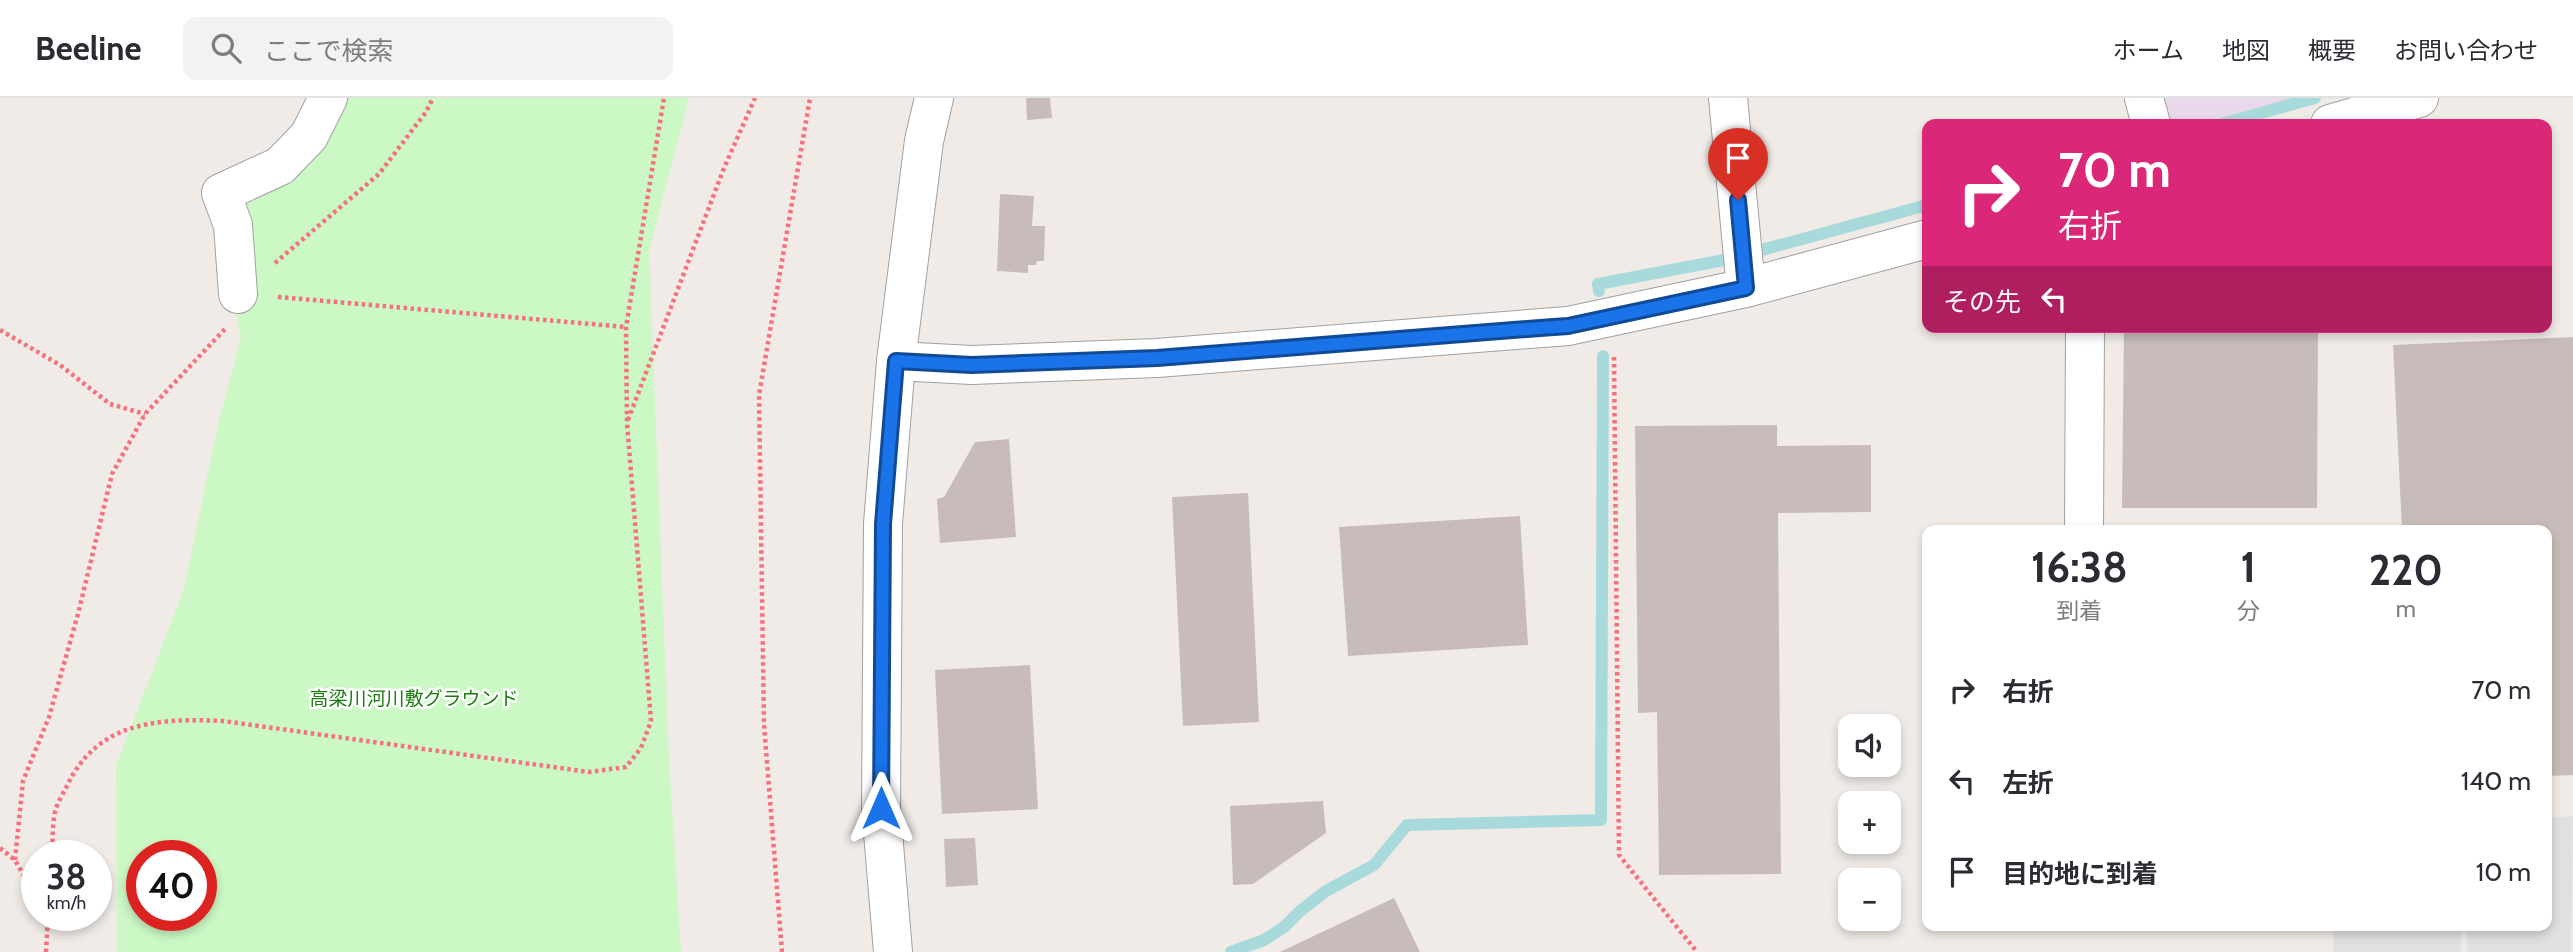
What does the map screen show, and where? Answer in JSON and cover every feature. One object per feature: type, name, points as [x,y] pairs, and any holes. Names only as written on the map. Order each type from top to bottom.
[{"type":"street","points":[[238,294],[233,225],[221,193],[280,166],[309,136],[328,98]]},
{"type":"street","points":[[893,952],[881,808],[883,524],[896,361],[924,142],[934,98]]},
{"type":"street","points":[[1727,98],[1744,267]]},
{"type":"street","points":[[2144,98],[2150,119]]},
{"type":"street","points":[[2347,119],[2419,98]]},
{"type":"street","points":[[896,361],[972,365],[1157,358],[1568,326],[1614,317],[1744,267],[1922,240]]},
{"type":"street","points":[[2084,525],[2085,333]]},
{"type":"path","points":[[15,860],[23,781],[49,717],[78,614],[112,474],[145,414],[224,331],[238,294],[379,173],[433,98]]},
{"type":"path","points":[[53,840],[55,812],[76,766],[101,743],[135,726],[180,719],[223,721],[589,772],[626,767],[641,748],[651,721],[627,424],[626,327],[664,98]]},
{"type":"path","points":[[627,424],[724,168],[755,98]]},
{"type":"path","points":[[782,952],[764,724],[759,395],[810,98]]},
{"type":"path","points":[[238,294],[626,327]]},
{"type":"path","points":[[1614,317],[1619,855],[1697,952]]},
{"type":"path","points":[[0,330],[60,365],[110,404],[145,414]]},
{"type":"path","points":[[0,848],[15,860],[21,871]]},
{"type":"path","points":[[46,952],[47,931]]},
{"type":"shaded area","points":[[2160,98],[2297,98],[2224,119],[2166,119]]},
{"type":"shaded area","points":[[2573,816],[2571,952],[2467,952],[2467,931],[2552,931],[2552,818]]},
{"type":"shaded area","points":[[2334,931],[2461,931],[2461,952],[2333,952]]},
{"type":"green space","name":"高梁川河川敷グラウンド","points":[[317,98],[689,98],[649,251],[669,761],[681,952],[117,952],[116,766],[184,589],[218,425],[241,338],[213,191],[272,159]]},
{"type":"building","points":[[1026,98],[1050,98],[1052,118],[1027,120]]},
{"type":"building","points":[[1000,194],[1034,196],[1032,226],[1045,226],[1044,261],[1028,265],[1028,273],[997,271]]},
{"type":"building","points":[[2124,333],[2318,333],[2317,508],[2122,508]]},
{"type":"building","points":[[2573,337],[2573,775],[2552,776],[2552,525],[2402,525],[2393,345]]},
{"type":"building","points":[[1777,425],[1777,446],[1871,445],[1871,512],[1778,513],[1781,874],[1659,875],[1657,712],[1638,713],[1635,426]]},
{"type":"building","points":[[1009,439],[1016,537],[940,543],[937,499],[944,497],[975,442]]},
{"type":"building","points":[[1248,493],[1259,722],[1183,726],[1172,497]]},
{"type":"building","points":[[1520,516],[1528,645],[1348,656],[1339,527]]},
{"type":"building","points":[[1030,665],[1038,809],[942,814],[935,670]]},
{"type":"building","points":[[1323,801],[1326,833],[1253,884],[1233,885],[1230,806]]},
{"type":"building","points":[[975,838],[978,885],[946,887],[944,839]]},
{"type":"building","points":[[1394,898],[1420,952],[1280,952]]},
{"type":"waterway","points":[[2239,119],[2315,98]]},
{"type":"waterway","points":[[1599,291],[1598,284],[1729,259],[1922,206]]},
{"type":"waterway","points":[[1231,952],[1264,940],[1284,927],[1326,891],[1374,865],[1407,825],[1601,820],[1603,356]]},
{"type":"route","points":[[881,808],[883,524],[896,361],[972,365],[1157,358],[1568,326],[1746,288],[1738,200]]}]
